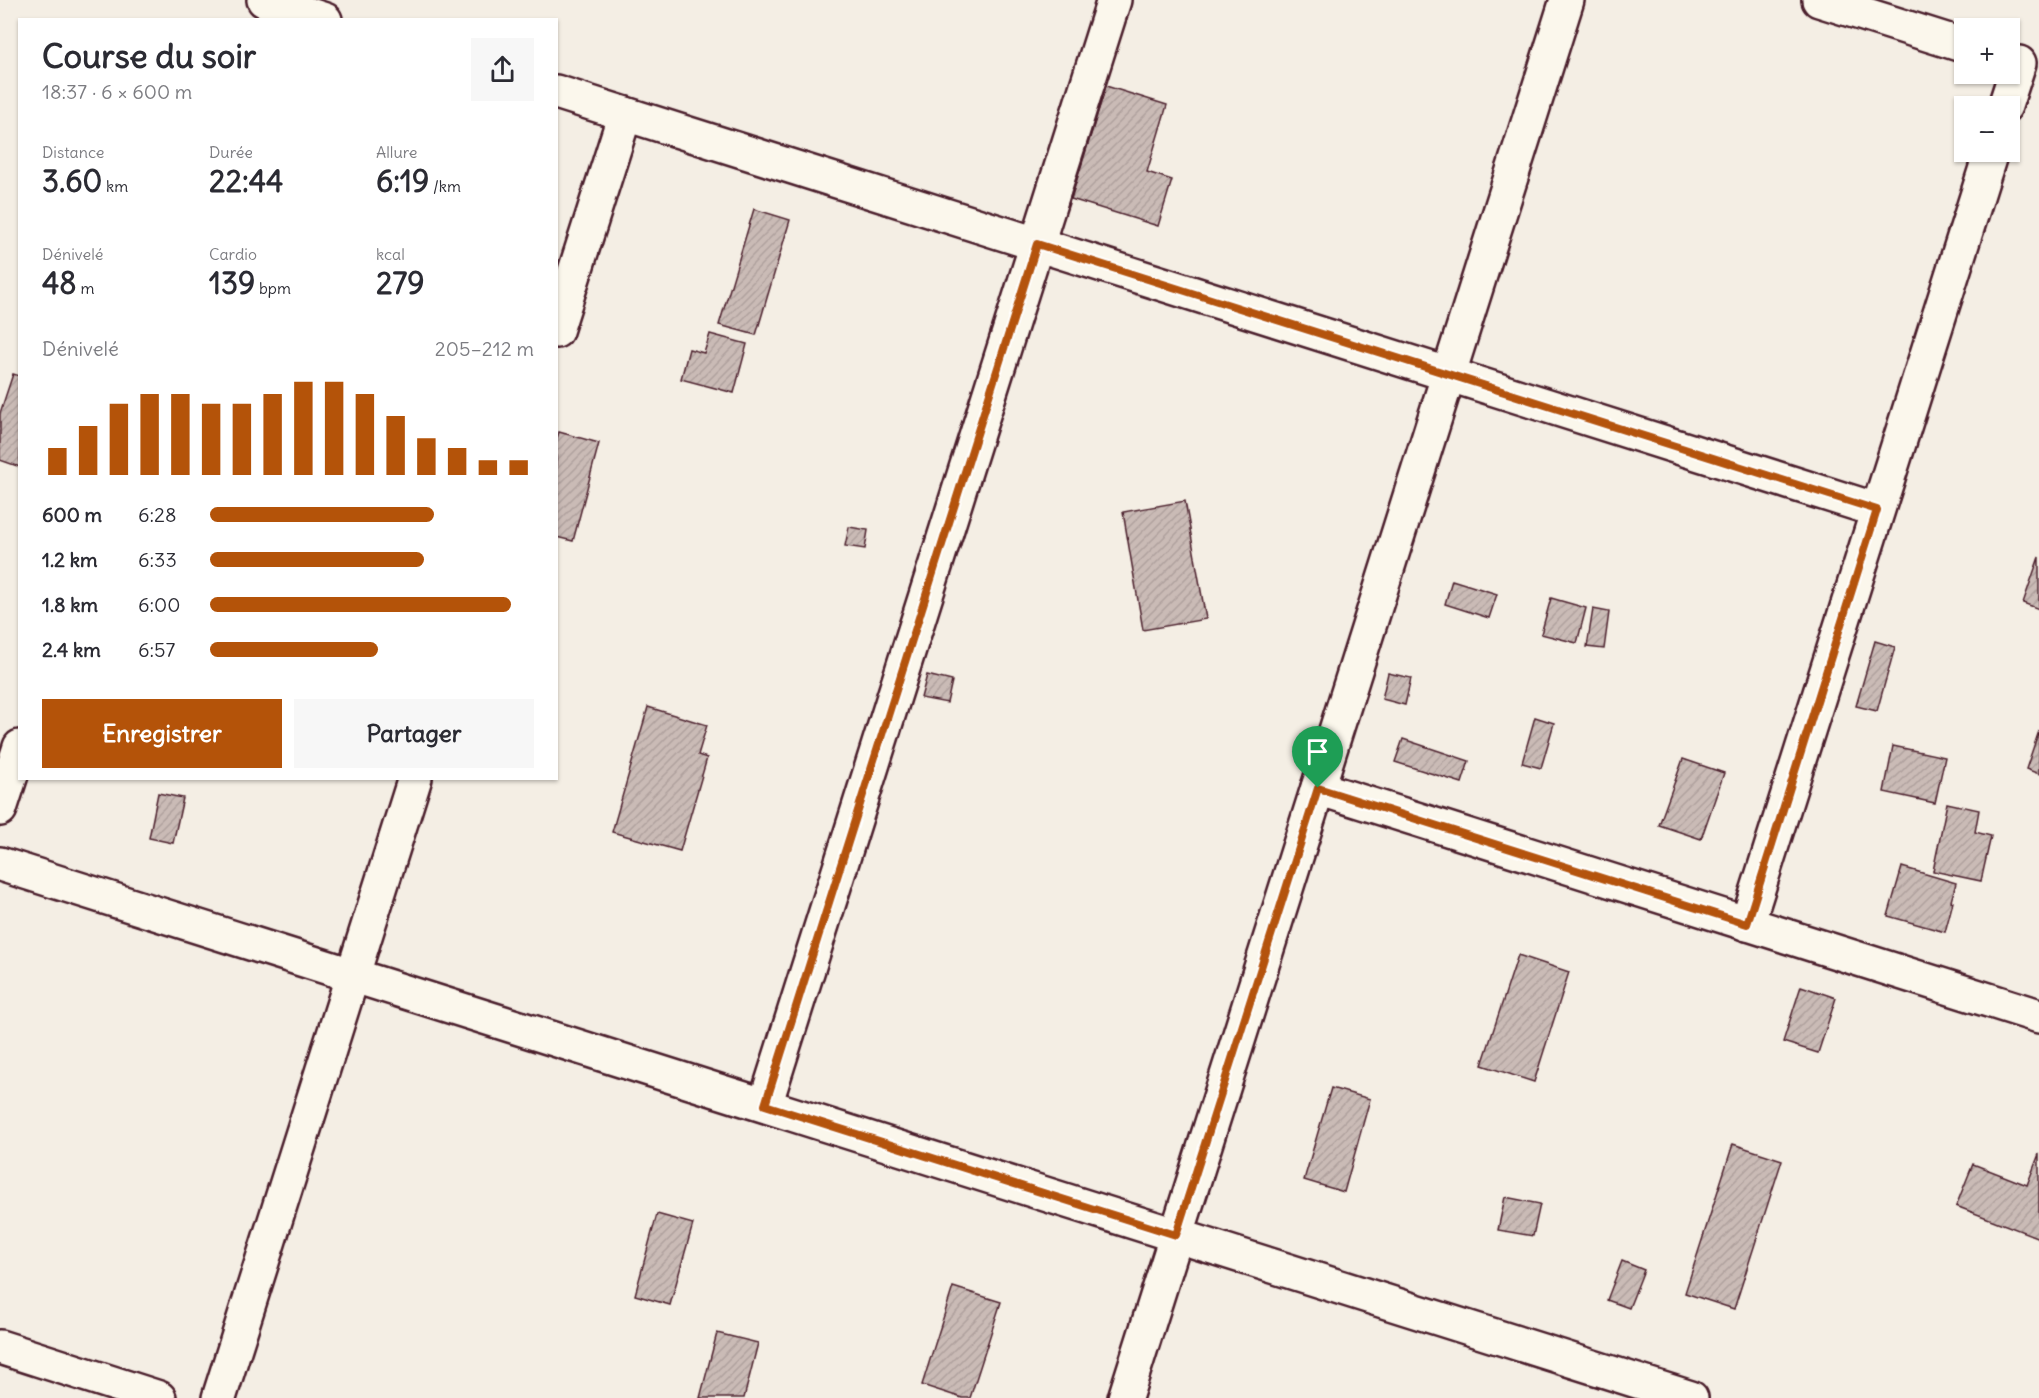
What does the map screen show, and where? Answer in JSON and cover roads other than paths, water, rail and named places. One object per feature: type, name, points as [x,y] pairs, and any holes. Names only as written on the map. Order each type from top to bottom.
[{"type":"street","points":[[251,18],[256,0]]},
{"type":"street","points":[[264,0],[319,18]]},
{"type":"street","points":[[765,1105],[1114,0]]},
{"type":"street","points":[[1125,1398],[1567,0]]},
{"type":"street","points":[[1819,0],[1954,43]]},
{"type":"street","points":[[2009,96],[2022,65]]},
{"type":"street","points":[[558,94],[1877,510]]},
{"type":"street","points":[[558,325],[625,114]]},
{"type":"street","points":[[1747,924],[1988,162]]},
{"type":"street","points":[[0,809],[18,753]]},
{"type":"street","points":[[219,1398],[414,780]]},
{"type":"street","points":[[1318,788],[2039,1016]]},
{"type":"street","points":[[0,864],[1691,1398]]},
{"type":"street","points":[[0,1347],[159,1398]]}]
